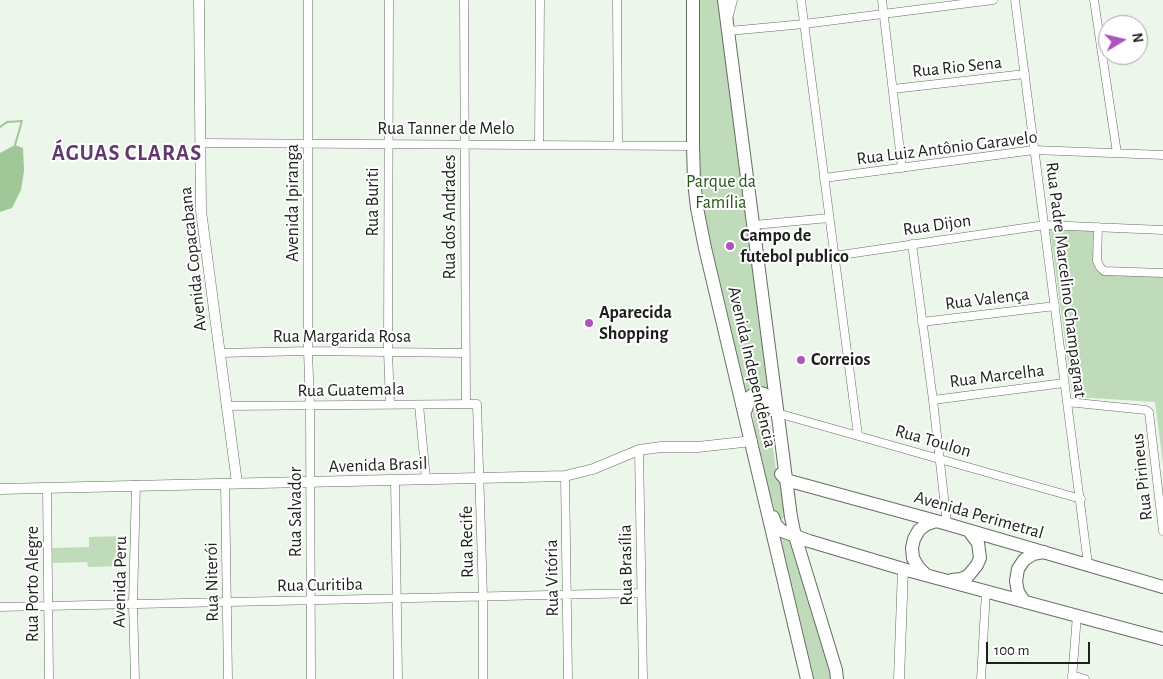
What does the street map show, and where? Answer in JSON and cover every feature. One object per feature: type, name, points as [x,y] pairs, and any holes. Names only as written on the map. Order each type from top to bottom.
[{"type":"main road","name":"Avenida Independência","points":[[693,0],[693,146],[694,181],[699,216],[807,679]]},
{"type":"main road","name":"Avenida Independência","points":[[724,0],[729,26],[791,517],[837,679]]},
{"type":"main road","points":[[746,415],[745,407],[751,395],[759,392],[766,395],[778,467],[786,480]]},
{"type":"main road","points":[[758,470],[765,484],[773,516],[779,528],[795,536],[903,569],[1163,639]]},
{"type":"main road","name":"Avenida Perimetral","points":[[786,480],[942,522],[1163,587]]},
{"type":"main road","points":[[773,516],[780,522],[791,517]]},
{"type":"main road","points":[[925,574],[913,558],[912,548],[914,539],[919,530],[927,524],[942,522]]},
{"type":"main road","points":[[949,580],[968,576],[980,558],[980,550],[974,536],[969,531]]},
{"type":"main road","points":[[1024,601],[1018,592],[1016,581],[1018,570],[1024,560],[1033,554],[1044,552]]},
{"type":"street","name":"Avenida Copacabana","points":[[199,0],[201,210],[237,484]]},
{"type":"street","name":"Avenida Ipiranga","points":[[308,0],[308,351],[310,406]]},
{"type":"street","name":"Rua Buriti","points":[[389,0],[388,351],[390,404]]},
{"type":"street","name":"Rua dos Andrades","points":[[464,0],[466,404]]},
{"type":"street","points":[[539,145],[540,0]]},
{"type":"street","points":[[617,0],[618,145]]},
{"type":"street","points":[[733,0],[729,26],[804,24],[994,0]]},
{"type":"street","points":[[801,0],[858,435]]},
{"type":"street","points":[[882,0],[902,168]]},
{"type":"street","name":"Rua Padre Marcelino Champagnat","points":[[1015,0],[1088,564]]},
{"type":"street","points":[[1094,0],[1117,153]]},
{"type":"street","name":"Rua Rio Sena","points":[[892,89],[1025,74]]},
{"type":"street","name":"Rua Tanner de Melo","points":[[200,143],[693,146]]},
{"type":"street","name":"Rua Luiz Antônio Garavelo","points":[[824,178],[1034,150],[1163,155]]},
{"type":"street","points":[[754,225],[829,218]]},
{"type":"street","name":"Rua Dijon","points":[[834,256],[1045,225],[1163,230]]},
{"type":"street","points":[[1098,227],[1097,260],[1100,268],[1104,270],[1163,273]]},
{"type":"street","points":[[912,244],[940,459],[942,522]]},
{"type":"street","name":"Rua Valença","points":[[922,322],[1055,306]]},
{"type":"street","name":"Rua Margarida Rosa","points":[[220,353],[308,351],[465,353]]},
{"type":"street","name":"Rua Marcelha","points":[[933,400],[1064,383]]},
{"type":"street","name":"Rua Pirineus","points":[[1067,402],[1146,410],[1149,412],[1163,531]]},
{"type":"street","name":"Rua Guatemala","points":[[226,406],[477,404]]},
{"type":"street","name":"Rua Recife","points":[[477,404],[483,597],[483,679]]},
{"type":"street","points":[[418,405],[426,480]]},
{"type":"street","name":"Rua Salvador","points":[[310,406],[311,679]]},
{"type":"street","name":"Rua Toulon","points":[[777,413],[1081,499]]},
{"type":"street","name":"Avenida Brasil","points":[[0,489],[565,476],[593,469],[639,450],[661,447],[698,447],[752,441]]},
{"type":"street","name":"Rua Brasília","points":[[639,450],[644,679]]},
{"type":"street","name":"Rua Vitória","points":[[565,476],[568,679]]},
{"type":"street","points":[[395,480],[398,679]]},
{"type":"street","name":"Rua Niterói","points":[[225,484],[228,679]]},
{"type":"street","name":"Avenida Peru","points":[[135,679],[133,603],[136,485]]},
{"type":"street","name":"Rua Porto Alegre","points":[[47,488],[49,679]]},
{"type":"street","points":[[899,679],[903,569]]},
{"type":"street","points":[[981,679],[986,591]]},
{"type":"street","name":"Rua Curitiba","points":[[0,607],[641,593]]},
{"type":"street","points":[[1077,615],[1072,677],[1085,679]]},
{"type":"green space","name":"Parque da Família","points":[[696,0],[719,0],[770,392],[744,398],[698,194]]},
{"type":"green space","points":[[1052,228],[1093,230],[1095,234],[1093,263],[1098,272],[1102,274],[1163,276],[1163,464],[1155,402],[1075,397],[1075,392],[1072,392],[1050,230]]},
{"type":"green space","points":[[755,397],[767,402],[777,478],[781,482],[786,516],[782,519],[775,514],[753,438],[755,430],[752,410]]},
{"type":"green space","points":[[777,531],[790,538],[829,665],[831,679],[810,679]]},
{"type":"green space","points":[[123,536],[124,566],[88,567],[87,562],[53,563],[52,548],[89,547],[89,537]]},
{"type":"shaded area","points":[[15,145],[23,148],[24,171],[21,190],[12,208],[0,212],[0,153]]},
{"type":"waterway","points":[[0,127],[7,122],[22,121],[15,145]]},
{"type":"place","name":"Campo de futebol publico","points":[[730,246]]},
{"type":"place","name":"Aparecida Shopping","points":[[589,323]]},
{"type":"place","name":"Correios","points":[[801,360]]},
{"type":"district","name":"ÁGUAS CLARAS","points":[[127,153]]}]
